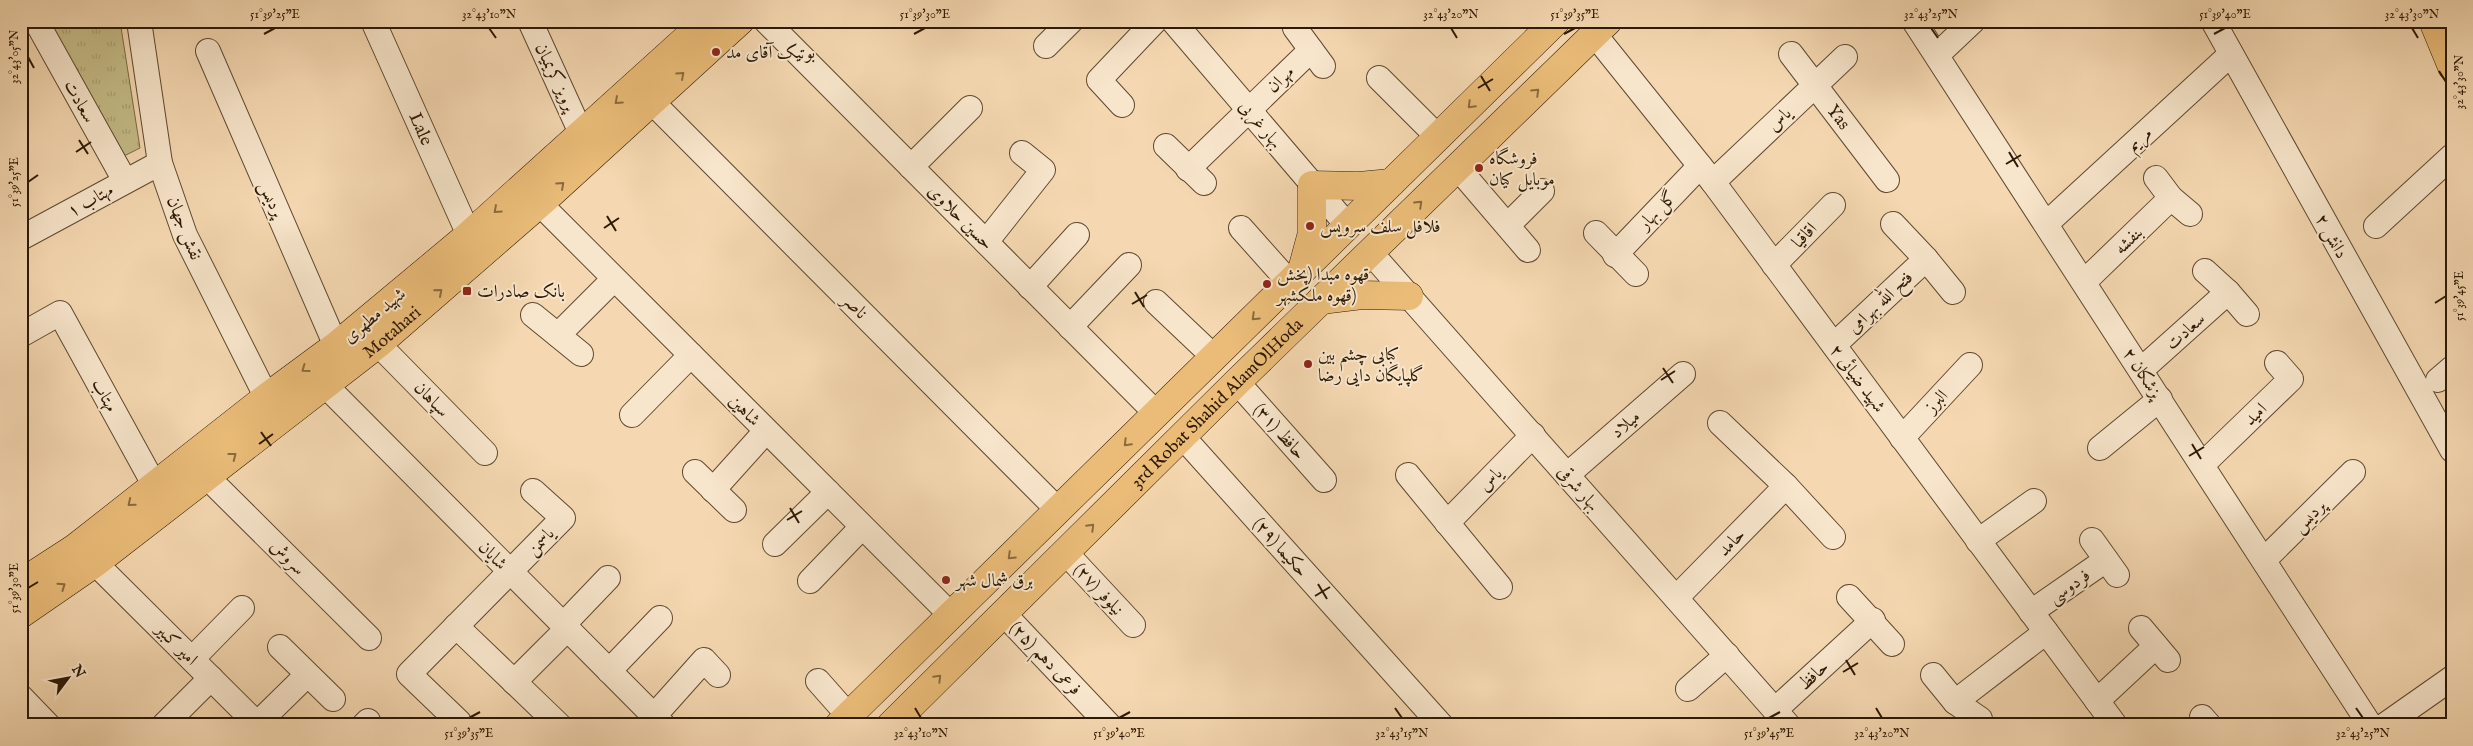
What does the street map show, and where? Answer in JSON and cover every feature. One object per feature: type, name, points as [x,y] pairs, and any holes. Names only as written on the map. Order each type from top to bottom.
[{"type":"main road","name":"Motahari","points":[[21,614],[95,563],[207,476],[272,409],[325,385],[378,344],[540,204],[740,21]]},
{"type":"main road","name":"3rd Robat Shahid AlamOlHoda","points":[[844,720],[1556,21]]},
{"type":"main road","points":[[2433,21],[2452,67]]},
{"type":"main road","name":"شهید مطهری","points":[[21,583],[272,409],[336,346],[469,236],[701,23]]},
{"type":"main road","name":"3rd Robat Shahid AlamOlHoda","points":[[891,725],[1237,382],[1601,28]]},
{"type":"main road","points":[[1296,277],[1312,233],[1312,185],[1359,186],[1391,183]]},
{"type":"main road","points":[[1348,226],[1370,252]]},
{"type":"main road","points":[[1321,300],[1362,295],[1409,296]]},
{"type":"main road","points":[[894,672],[892,687],[902,699],[916,700]]},
{"type":"street","name":"سعادت","points":[[36,21],[125,181]]},
{"type":"street","name":"نقش جهان","points":[[139,21],[160,163],[185,235],[272,409]]},
{"type":"street","name":"Lale","points":[[373,21],[469,236]]},
{"type":"street","name":"پرویز کریمیان","points":[[530,21],[581,133]]},
{"type":"street","name":"حسین حلاوی","points":[[766,21],[1156,414]]},
{"type":"street","points":[[1046,46],[1071,21]]},
{"type":"street","name":"پزشکان ۲","points":[[1914,21],[2203,464],[2370,725]]},
{"type":"street","points":[[1937,56],[1973,21]]},
{"type":"street","name":"دانش ۲","points":[[2213,21],[2452,450]]},
{"type":"street","points":[[1122,105],[1099,80],[1172,23]]},
{"type":"street","name":"بهار غربی","points":[[1172,23],[1348,226]]},
{"type":"street","name":"مهران","points":[[1166,146],[1196,176],[1248,109],[1317,58],[1295,28]]},
{"type":"street","name":"شهید ضیائی ۲","points":[[1601,28],[1706,174],[2115,725]]},
{"type":"street","name":"پردیس","points":[[208,51],[336,346]]},
{"type":"street","name":"Yas","points":[[1791,54],[1887,180]]},
{"type":"street","name":"مریم","points":[[2046,224],[2231,54]]},
{"type":"street","name":"یاس","points":[[1706,174],[1814,86],[1845,57]]},
{"type":"street","points":[[1379,78],[1438,137]]},
{"type":"street","name":"ناصر","points":[[652,102],[1058,510]]},
{"type":"street","points":[[911,167],[970,108]]},
{"type":"street","points":[[986,242],[1043,170],[1022,153]]},
{"type":"street","points":[[2376,226],[2452,156]]},
{"type":"street","name":"مهتاب ۱","points":[[21,238],[160,163]]},
{"type":"street","points":[[1457,167],[1528,250]]},
{"type":"street","name":"گل بهار","points":[[1615,254],[1706,174]]},
{"type":"street","points":[[2156,178],[2171,198],[2190,214]]},
{"type":"street","points":[[1508,225],[1542,191]]},
{"type":"street","name":"بنفشه","points":[[2084,282],[2171,198]]},
{"type":"street","name":"شاهین","points":[[540,204],[951,615]]},
{"type":"street","name":"اقاقیا","points":[[1774,265],[1833,205]]},
{"type":"street","points":[[1893,224],[1926,259],[1953,292]]},
{"type":"street","points":[[1240,228],[1296,277]]},
{"type":"street","points":[[1596,233],[1636,274]]},
{"type":"street","points":[[1030,286],[1077,236]]},
{"type":"street","name":"بهار شرقی","points":[[1370,252],[1782,717]]},
{"type":"street","name":"فتح الله بهرامی","points":[[1834,346],[1926,259]]},
{"type":"street","points":[[1070,327],[1129,266]]},
{"type":"street","points":[[2206,271],[2247,314]]},
{"type":"street","points":[[558,335],[614,279]]},
{"type":"street","name":"سعادت","points":[[2141,370],[2228,292]]},
{"type":"street","points":[[1156,302],[1214,357]]},
{"type":"street","name":"مهتاب","points":[[24,328],[60,313],[150,477]]},
{"type":"street","points":[[533,315],[581,354]]},
{"type":"street","name":"سپاهان","points":[[378,344],[485,453]]},
{"type":"street","points":[[632,415],[691,355]]},
{"type":"street","name":"امید","points":[[2203,464],[2291,379],[2277,364]]},
{"type":"street","name":"البرز","points":[[1902,438],[1970,365]]},
{"type":"street","name":"میلاد","points":[[1567,475],[1683,374]]},
{"type":"street","name":"حافظ (۳۱)","points":[[1237,382],[1324,480]]},
{"type":"street","name":"شایان","points":[[325,385],[658,720]]},
{"type":"street","points":[[2100,448],[2160,399]]},
{"type":"street","points":[[1720,423],[1786,486],[1833,537]]},
{"type":"street","points":[[713,490],[766,431]]},
{"type":"street","name":"یاس","points":[[1447,523],[1533,435]]},
{"type":"street","name":"حکیما (۲۹)","points":[[1182,436],[1441,725]]},
{"type":"street","points":[[695,472],[734,510]]},
{"type":"street","name":"پردیس","points":[[2264,560],[2354,472]]},
{"type":"street","points":[[1408,475],[1500,587]]},
{"type":"street","name":"سروش","points":[[207,476],[369,638]]},
{"type":"street","name":"حامد","points":[[1676,598],[1786,486]]},
{"type":"street","name":"یاسمن","points":[[510,572],[563,518],[533,491]]},
{"type":"street","points":[[776,544],[828,492]]},
{"type":"street","points":[[1978,541],[2034,501]]},
{"type":"street","points":[[810,581],[862,527]]},
{"type":"street","name":"فردوسی","points":[[2031,612],[2111,568],[2092,540]]},
{"type":"street","name":"نیلوفر (۲۷)","points":[[1065,552],[1133,625]]},
{"type":"street","name":"امیر کبیر","points":[[95,563],[258,724]]},
{"type":"street","points":[[459,722],[409,674],[510,572]]},
{"type":"street","points":[[514,682],[608,578]]},
{"type":"street","points":[[1849,597],[1873,620],[1892,644]]},
{"type":"street","points":[[192,659],[242,608]]},
{"type":"street","name":"فرعی دهم (۲۵)","points":[[1003,613],[1110,725]]},
{"type":"street","points":[[609,671],[660,618]]},
{"type":"street","name":"حافظ","points":[[1782,717],[1873,620]]},
{"type":"street","points":[[456,626],[559,725]]},
{"type":"street","points":[[2097,701],[2162,653],[2141,628]]},
{"type":"street","points":[[1955,702],[2046,632]]},
{"type":"street","points":[[280,647],[333,699]]},
{"type":"street","points":[[1688,689],[1727,655]]},
{"type":"street","points":[[658,720],[711,668]]},
{"type":"street","points":[[258,724],[307,675]]},
{"type":"street","points":[[1933,675],[1955,702],[1980,720]]},
{"type":"street","points":[[164,725],[211,678]]},
{"type":"street","points":[[2386,725],[2452,678]]},
{"type":"street","points":[[818,681],[844,720]]},
{"type":"street","points":[[21,698],[48,725]]},
{"type":"green space","points":[[48,21],[120,21],[140,148],[120,158]]},
{"type":"place","name":"بوتیک آقای مد","points":[[716,52]]},
{"type":"place","name":"فروشگاه موبایل کیان","points":[[1479,168]]},
{"type":"place","name":"فلافل سلف سرویس","points":[[1310,226]]},
{"type":"place","name":"قهوه مبدا (پخش قهوه ملکشهر)","points":[[1267,284]]},
{"type":"place","name":"بانک صادرات","points":[[467,291]]},
{"type":"place","name":"کبابی چشم بین گلپایگان دایی رضا","points":[[1308,364]]},
{"type":"place","name":"برق شمال شهر","points":[[946,580]]}]
